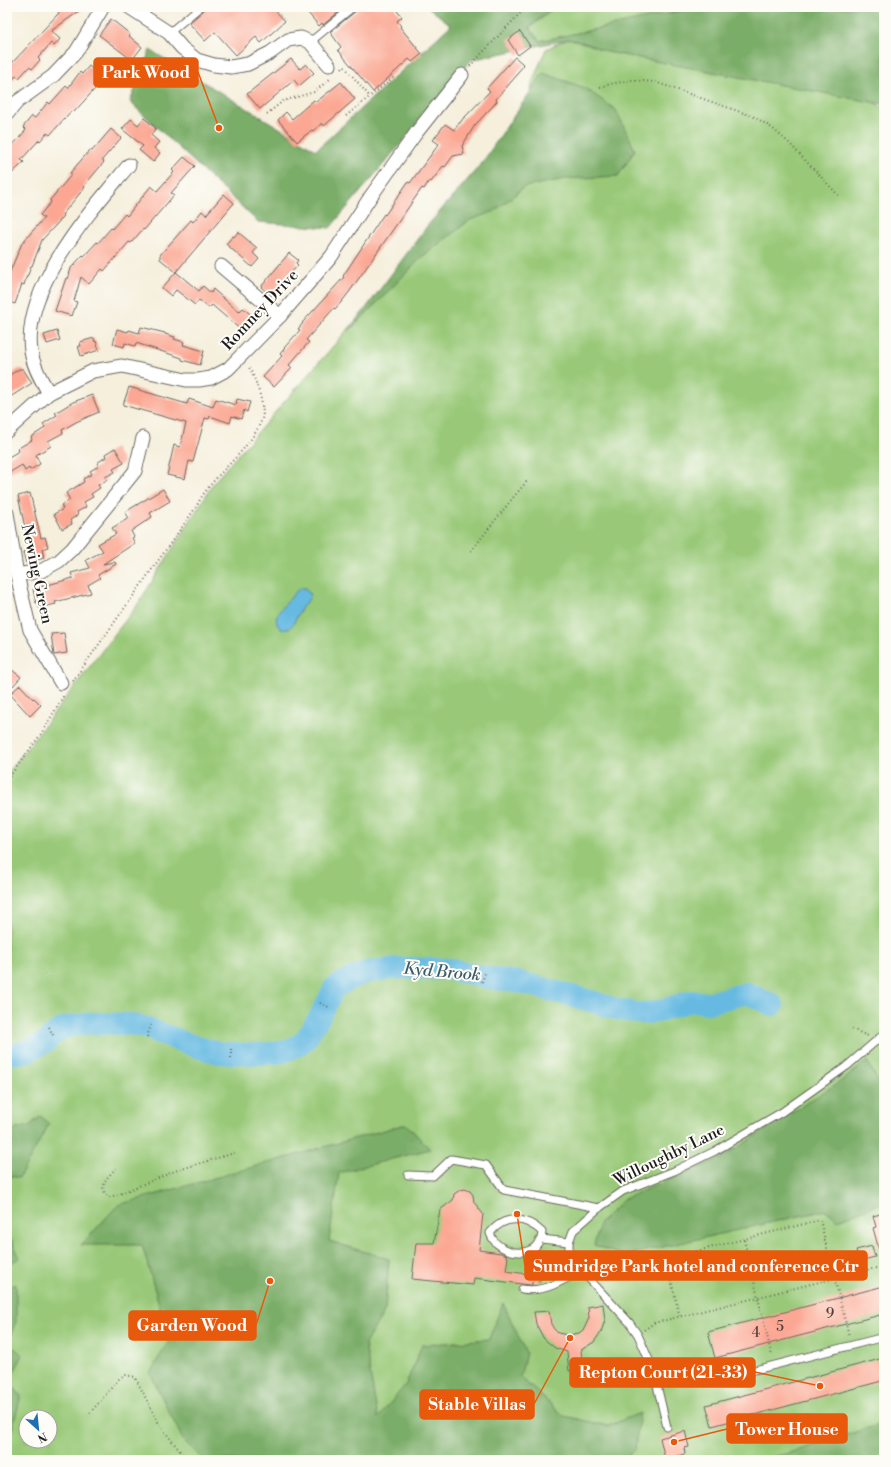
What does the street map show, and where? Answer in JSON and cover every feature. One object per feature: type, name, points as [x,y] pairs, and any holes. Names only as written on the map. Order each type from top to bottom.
[{"type":"street","points":[[7,114],[17,102],[53,76],[76,52],[103,7]]},
{"type":"street","points":[[129,7],[170,33],[182,48],[196,60],[231,68],[248,64],[270,53],[288,40],[301,38],[310,42],[335,69]]},
{"type":"street","name":"Romney Drive","points":[[7,431],[49,393],[93,371],[122,366],[186,380],[199,380],[211,378],[228,369],[280,316],[331,256],[371,196],[416,133],[462,75]]},
{"type":"street","points":[[49,393],[37,373],[31,352],[30,333],[35,309],[50,273],[76,230],[129,165]]},
{"type":"street","points":[[221,266],[280,316]]},
{"type":"street","points":[[17,575],[41,571],[59,561],[72,549],[135,471],[143,438]]},
{"type":"street","name":"Newing Green","points":[[7,513],[17,575],[30,630],[66,686]]},
{"type":"lane","points":[[170,33],[200,7]]},
{"type":"lane","points":[[310,42],[353,7]]},
{"type":"lane","name":"Willoughby Lane","points":[[569,1242],[573,1231],[599,1208],[622,1192],[674,1171],[715,1151],[782,1112],[847,1066],[884,1034]]},
{"type":"lane","points":[[408,1175],[433,1176],[451,1159],[486,1165],[504,1190],[599,1208]]},
{"type":"lane","points":[[508,1219],[535,1225],[542,1232],[541,1239],[535,1247],[524,1252],[510,1251],[492,1240],[490,1233],[495,1227],[508,1219]]},
{"type":"lane","points":[[541,1239],[569,1242],[569,1252],[573,1260],[629,1322],[638,1335],[653,1370],[667,1427]]},
{"type":"lane","points":[[573,1260],[632,1265],[665,1259]]},
{"type":"lane","points":[[522,1289],[531,1291],[540,1290],[581,1270]]},
{"type":"lane","points":[[653,1370],[690,1380],[705,1381],[884,1337]]},
{"type":"path","points":[[462,75],[526,7]]},
{"type":"path","points":[[267,114],[283,101],[314,92],[335,69],[344,66],[370,97]]},
{"type":"path","points":[[346,116],[395,76]]},
{"type":"path","points":[[600,87],[632,80],[655,82],[755,117],[772,128],[789,143],[839,196]]},
{"type":"path","points":[[7,780],[40,734],[66,686],[194,510],[205,491],[252,438],[263,417],[257,381],[250,368],[241,357]]},
{"type":"path","points":[[471,551],[528,480]]},
{"type":"path","points":[[482,982],[485,973]]},
{"type":"path","points":[[320,1003],[331,1008]]},
{"type":"path","points":[[147,1037],[151,1025]]},
{"type":"path","points":[[49,1027],[54,1037]]},
{"type":"path","points":[[852,1029],[873,1038]]},
{"type":"path","points":[[231,1049],[231,1061]]},
{"type":"path","points":[[884,1056],[884,1066]]},
{"type":"path","points":[[116,1168],[106,1179],[102,1187],[105,1194],[109,1197],[175,1171],[237,1152]]},
{"type":"path","points":[[665,1259],[820,1220],[851,1345]]},
{"type":"path","points":[[744,1239],[775,1365]]},
{"type":"path","points":[[638,1335],[654,1323],[884,1266]]},
{"type":"path","points":[[668,1268],[680,1317]]},
{"type":"path","points":[[90,1413],[119,1380],[126,1375],[135,1377],[159,1424],[187,1460]]},
{"type":"green space","points":[[428,7],[555,7],[529,27],[540,41],[699,7],[884,7],[884,107],[881,104],[607,52],[588,44],[569,39],[471,60],[330,228],[258,222],[130,102],[150,50],[316,150],[451,25]]},
{"type":"green space","points":[[556,7],[707,7],[540,41],[529,28]]},
{"type":"green space","points":[[569,39],[854,89],[884,109],[884,1460],[7,1460],[7,774],[138,604],[215,481],[526,126],[532,82],[546,49]]},
{"type":"green space","points":[[543,73],[585,88],[616,110],[635,150],[618,176],[565,179],[524,187],[495,211],[470,220],[422,257],[349,331],[428,225],[482,163]]},
{"type":"green space","points":[[867,1061],[880,1085],[884,1087],[884,1202],[838,1220],[826,1210],[623,1256],[594,1245],[600,1223],[624,1199],[723,1157],[847,1077]]},
{"type":"green space","points":[[41,1116],[49,1124],[19,1178],[7,1175],[7,1134],[9,1131],[29,1126]]},
{"type":"green space","points":[[406,1124],[430,1149],[339,1173],[329,1241],[389,1259],[385,1310],[365,1344],[378,1418],[406,1384],[422,1345],[489,1339],[503,1303],[526,1353],[520,1377],[564,1416],[608,1426],[640,1413],[635,1449],[624,1460],[203,1460],[183,1440],[150,1373],[169,1340],[142,1245],[81,1245],[118,1205]]},
{"type":"green space","points":[[7,1238],[11,1239],[20,1258],[7,1265]]},
{"type":"green space","points":[[16,1284],[16,1322],[7,1342],[7,1288]]},
{"type":"green space","points":[[7,1343],[23,1355],[9,1381],[21,1396],[7,1448]]},
{"type":"green space","points":[[884,1423],[884,1460],[757,1460],[789,1453]]},
{"type":"water","points":[[305,588],[308,592],[310,595],[309,598],[299,612],[294,623],[289,628],[281,629],[276,622],[278,614],[295,592]]},
{"type":"building","points":[[63,7],[85,7],[51,31],[60,39],[54,46],[51,43],[38,58],[40,60],[32,69],[29,67],[19,78],[16,76],[7,86],[7,57],[13,62]]},
{"type":"building","points":[[205,7],[272,7],[285,21],[261,43],[256,37],[236,55],[215,32],[205,41],[189,23],[203,11]]},
{"type":"building","points":[[303,7],[345,7],[323,25],[322,23],[319,26]]},
{"type":"building","points":[[358,7],[394,7],[402,17],[397,21],[401,26],[400,27],[422,54],[412,62],[409,59],[373,92],[338,50],[341,47],[330,32],[356,11]]},
{"type":"building","points":[[111,19],[130,34],[129,36],[142,47],[132,60],[99,35]]},
{"type":"building","points":[[520,31],[530,46],[518,55],[508,40]]},
{"type":"building","points":[[515,57],[524,65],[496,99],[497,101],[475,125],[462,146],[464,154],[453,156],[431,182],[429,181],[424,189],[422,188],[350,291],[306,340],[309,342],[289,365],[292,368],[274,387],[263,377],[282,356],[280,354],[300,330],[298,329],[302,323],[344,277],[343,276],[384,214],[385,215],[408,182],[410,183],[439,144],[433,140],[445,124],[454,130],[464,117],[490,91],[487,88]]},
{"type":"building","points":[[291,59],[300,69],[306,64],[314,73],[299,86],[294,80],[260,109],[247,94]]},
{"type":"building","points":[[89,66],[104,79],[74,112],[72,110],[50,135],[47,133],[40,141],[39,140],[21,160],[24,162],[7,178],[7,142],[12,146],[26,130],[23,127],[32,116],[35,118],[48,102],[50,104],[66,86],[68,88],[80,72],[82,74]]},
{"type":"building","points":[[341,82],[355,99],[324,126],[322,123],[297,142],[278,120],[286,112],[292,119],[314,100],[316,102]]},
{"type":"building","points":[[144,118],[156,128],[151,135],[159,142],[154,148],[160,153],[153,162],[139,150],[143,146],[122,129],[131,119],[138,125]]},
{"type":"building","points":[[111,129],[121,138],[102,160],[104,162],[62,215],[64,216],[42,240],[24,285],[22,284],[15,304],[7,301],[7,274],[9,274],[22,243],[44,218],[40,215],[51,202],[50,200],[72,174],[70,173]]},
{"type":"building","points":[[184,157],[195,166],[171,193],[174,195],[144,230],[143,229],[131,243],[129,242],[104,271],[102,269],[89,284],[81,277],[74,301],[77,302],[72,316],[55,311],[71,268],[97,242],[98,243],[111,228],[112,229],[125,214],[127,216],[151,186],[157,191],[174,172],[172,170]]},
{"type":"building","points":[[224,194],[234,203],[176,272],[160,259],[160,255],[191,220],[193,222],[202,211],[206,215]]},
{"type":"building","points":[[238,232],[257,248],[253,253],[259,259],[252,267],[226,244]]},
{"type":"building","points":[[289,253],[298,260],[296,263],[298,265],[271,296],[261,287]]},
{"type":"building","points":[[176,272],[199,291],[203,286],[211,293],[213,289],[239,312],[243,308],[254,317],[242,331],[212,305],[209,308],[199,300],[195,305],[176,290],[171,296],[162,288]]},
{"type":"building","points":[[141,327],[165,333],[175,337],[174,339],[184,342],[183,345],[204,351],[200,365],[136,343],[135,346],[125,343],[124,347],[113,344],[117,329],[139,333]]},
{"type":"building","points":[[57,331],[60,340],[47,344],[44,335]]},
{"type":"building","points":[[94,338],[99,350],[81,356],[78,346],[81,346],[80,342]]},
{"type":"building","points":[[19,369],[23,369],[32,383],[7,399],[7,377]]},
{"type":"building","points":[[129,387],[187,404],[189,399],[213,407],[216,399],[236,405],[237,399],[250,402],[247,412],[244,410],[241,419],[232,416],[230,423],[210,416],[209,419],[205,418],[193,462],[189,461],[185,479],[167,475],[174,445],[180,447],[186,423],[123,405]]},
{"type":"building","points":[[92,395],[99,412],[76,422],[62,430],[63,433],[48,441],[51,446],[36,455],[40,464],[30,470],[29,468],[25,471],[22,465],[7,474],[7,458],[19,451],[17,449],[32,440],[31,437],[45,428],[43,424],[57,415],[55,413],[73,402]]},
{"type":"building","points":[[115,448],[124,463],[113,469],[115,472],[105,477],[107,480],[98,485],[100,488],[91,494],[93,497],[84,502],[86,507],[77,512],[78,515],[70,520],[72,524],[62,529],[54,514],[63,509],[61,505],[70,500],[66,493],[84,482],[83,479],[92,474],[90,471],[99,466],[97,463],[106,457],[105,454]]},
{"type":"building","points":[[163,489],[170,501],[150,513],[152,517],[131,531],[134,537],[132,538],[135,543],[103,564],[115,562],[116,564],[98,575],[100,578],[88,585],[91,593],[55,602],[56,604],[39,608],[38,603],[36,603],[33,589],[73,578],[71,573],[90,568],[86,560],[103,551],[98,544],[116,534],[112,528],[129,518],[125,512]]},
{"type":"building","points":[[30,493],[41,538],[45,537],[48,547],[42,549],[44,558],[26,563],[23,552],[30,550],[18,496]]},
{"type":"building","points":[[64,633],[67,653],[54,655],[51,634]]},
{"type":"building","points":[[7,666],[21,677],[13,686],[7,681]]},
{"type":"building","points":[[20,685],[41,705],[30,716],[10,694]]},
{"type":"building","points":[[465,1189],[470,1191],[473,1195],[474,1202],[483,1214],[479,1250],[507,1255],[506,1271],[527,1274],[529,1259],[542,1260],[540,1282],[532,1281],[532,1285],[530,1285],[474,1278],[473,1285],[412,1279],[416,1243],[434,1243],[440,1210],[453,1200],[454,1194]]},
{"type":"building","points":[[884,1213],[884,1257],[881,1257],[873,1228],[876,1227],[873,1216]]},
{"type":"building","points":[[872,1246],[875,1257],[859,1261],[856,1250]]},
{"type":"building","points":[[884,1286],[884,1314],[715,1358],[708,1332]]},
{"type":"building","points":[[603,1304],[605,1320],[601,1332],[594,1342],[581,1350],[583,1369],[569,1371],[567,1352],[555,1348],[544,1339],[536,1324],[534,1312],[549,1311],[551,1324],[554,1329],[558,1333],[568,1335],[579,1333],[584,1329],[589,1318],[588,1307]]},
{"type":"building","points":[[884,1358],[884,1378],[881,1379],[882,1381],[712,1426],[706,1405]]},
{"type":"building","points":[[685,1431],[689,1447],[684,1448],[685,1454],[665,1459],[660,1438]]},
{"type":"waterway","name":"Kyd Brook","points":[[7,1055],[28,1051],[47,1041],[56,1032],[66,1027],[90,1023],[129,1024],[144,1027],[197,1047],[220,1053],[256,1054],[283,1052],[297,1046],[305,1040],[319,1018],[335,987],[367,972],[397,968],[448,969],[489,978],[519,982],[612,1008],[637,1013],[648,1013],[662,1010],[691,1001],[708,1003],[747,993],[773,1005]]},
{"type":"place","name":"Park Wood","points":[[219,128]]},
{"type":"place","name":"Sundridge Park hotel and conference Ctr","points":[[517,1214]]},
{"type":"place","name":"Garden Wood","points":[[270,1281]]},
{"type":"place","name":"Stable Villas","points":[[570,1338]]},
{"type":"place","name":"Repton Court (21-33)","points":[[820,1386]]},
{"type":"place","name":"Tower House","points":[[674,1442]]}]
